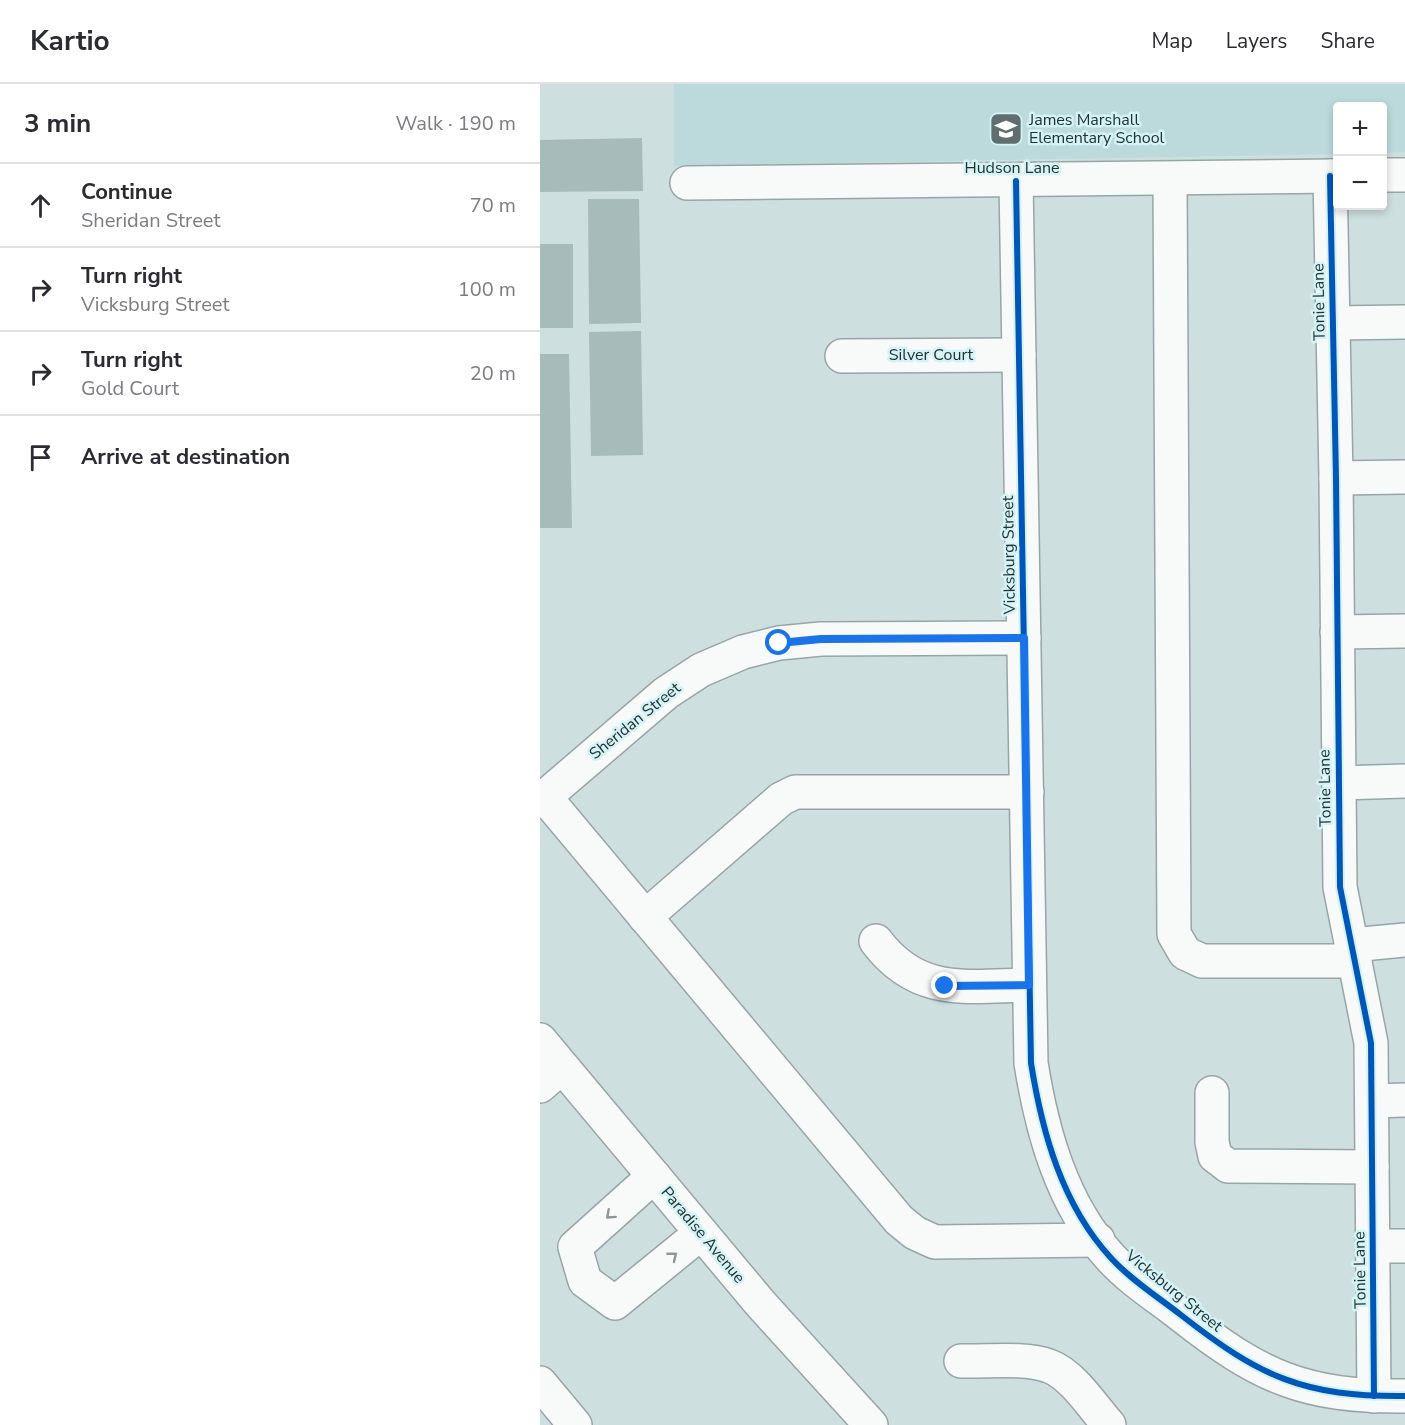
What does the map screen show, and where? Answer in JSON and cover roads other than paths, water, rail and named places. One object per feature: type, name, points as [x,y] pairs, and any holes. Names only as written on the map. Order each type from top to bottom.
[{"type":"street","points":[[1387,175],[1405,175]]},
{"type":"street","name":"Hudson Lane","points":[[687,183],[1170,180],[1333,176]]},
{"type":"street","points":[[1170,180],[1174,934],[1185,953],[1202,961],[1353,953],[1405,940]]},
{"type":"street","name":"Vicksburg Street","points":[[1016,181],[1031,1064],[1040,1116],[1064,1184],[1098,1240],[1111,1257],[1134,1279],[1226,1351],[1263,1371],[1298,1385],[1329,1392],[1390,1396]]},
{"type":"street","name":"Tonie Lane","points":[[1334,210],[1340,887],[1371,1043],[1373,1246],[1390,1396]]},
{"type":"street","points":[[1333,322],[1405,322]]},
{"type":"street","name":"Silver Court","points":[[842,356],[1019,355]]},
{"type":"street","points":[[1336,478],[1405,477]]},
{"type":"street","points":[[1337,632],[1405,631]]},
{"type":"street","name":"Sheridan Street","points":[[542,799],[666,693],[701,670],[743,652],[779,643],[821,639],[1024,638]]},
{"type":"street","points":[[1339,783],[1405,782]]},
{"type":"street","points":[[645,917],[781,800],[795,792],[1027,792]]},
{"type":"street","points":[[542,799],[645,917],[899,1220],[915,1233],[935,1242],[1098,1240]]},
{"type":"street","points":[[876,941],[888,958],[906,972],[928,982],[945,986],[1029,985]]},
{"type":"street","name":"Paradise Avenue","points":[[540,1040],[551,1076],[654,1176],[760,1303],[872,1425]]},
{"type":"street","points":[[1212,1093],[1212,1142],[1215,1156],[1228,1166],[1372,1167]]},
{"type":"street","points":[[1372,1101],[1405,1100]]},
{"type":"street","points":[[654,1176],[575,1247],[585,1281],[615,1304],[701,1233]]},
{"type":"street","points":[[1373,1246],[1405,1246]]},
{"type":"street","points":[[961,1361],[1029,1362],[1050,1367],[1066,1377],[1109,1425]]},
{"type":"street","points":[[540,1383],[575,1425]]},
{"type":"place","name":"James Marshall Elementary School","points":[[1006,129]]}]
